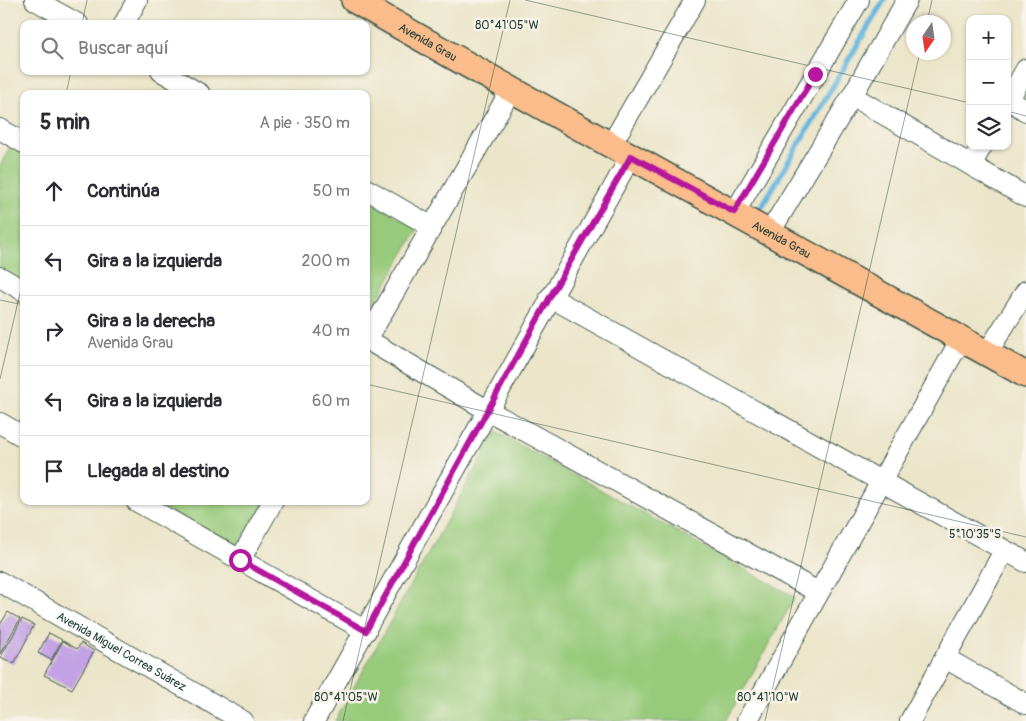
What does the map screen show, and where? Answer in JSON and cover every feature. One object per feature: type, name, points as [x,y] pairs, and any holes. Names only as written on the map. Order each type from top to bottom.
[{"type":"main road","name":"Avenida Grau","points":[[354,0],[511,90],[734,212],[1026,376]]},
{"type":"street","points":[[35,0],[71,20]]},
{"type":"street","points":[[126,20],[137,0]]},
{"type":"street","points":[[314,721],[366,631],[550,297],[695,0]]},
{"type":"street","points":[[734,212],[860,0]]},
{"type":"street","points":[[770,232],[907,0]]},
{"type":"street","points":[[1011,96],[1026,69]]},
{"type":"street","points":[[168,75],[193,90]]},
{"type":"street","points":[[370,335],[511,90]]},
{"type":"street","points":[[852,96],[1026,197]]},
{"type":"street","points":[[1011,103],[1026,111]]},
{"type":"street","points":[[0,129],[20,141]]},
{"type":"street","points":[[971,165],[980,150]]},
{"type":"street","points":[[370,191],[432,227]]},
{"type":"street","points":[[0,277],[20,289]]},
{"type":"street","points":[[986,353],[1026,291]]},
{"type":"street","points":[[550,297],[1026,562]]},
{"type":"street","points":[[747,721],[961,339]]},
{"type":"street","points":[[370,342],[487,410],[818,592]]},
{"type":"street","points":[[0,424],[20,435]]},
{"type":"street","points":[[143,505],[366,631]]},
{"type":"street","points":[[240,560],[271,505]]},
{"type":"street","points":[[910,721],[1004,550]]},
{"type":"street","name":"Avenida Miguel Correa Suárez","points":[[0,582],[243,721]]},
{"type":"street","points":[[945,658],[1026,704]]},
{"type":"green space","points":[[12,143],[20,147],[20,286],[0,274],[0,166]]},
{"type":"green space","points":[[370,201],[418,229],[370,311]]},
{"type":"green space","points":[[496,432],[795,597],[726,721],[335,721]]},
{"type":"green space","points":[[158,505],[264,505],[238,550]]},
{"type":"building","points":[[8,612],[20,619],[0,654],[0,625]]},
{"type":"building","points":[[22,619],[34,625],[14,664],[1,657]]},
{"type":"building","points":[[49,633],[62,640],[51,660],[38,653]]},
{"type":"building","points":[[63,641],[77,649],[81,643],[94,651],[72,689],[44,675]]},
{"type":"waterway","points":[[755,218],[884,0]]},
{"type":"route","points":[[240,560],[366,631],[550,297],[631,156],[734,212],[815,74]]}]
